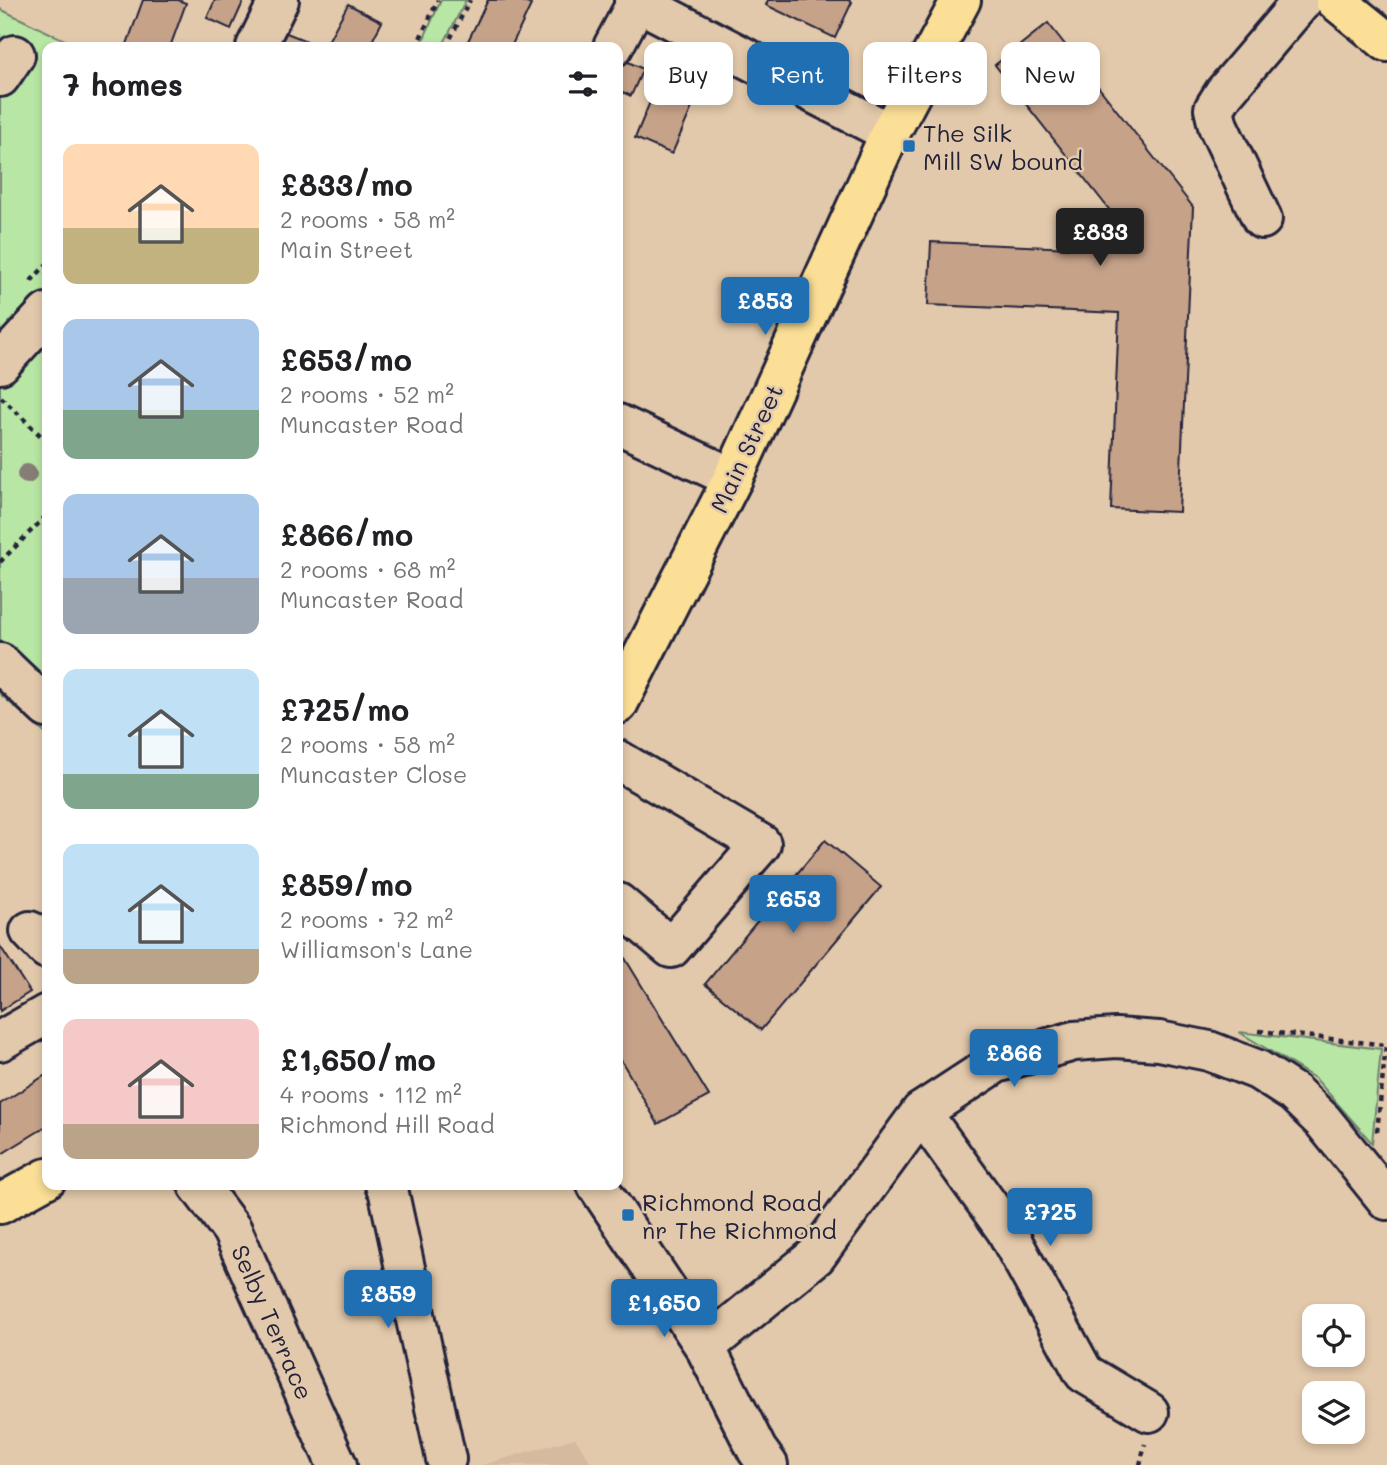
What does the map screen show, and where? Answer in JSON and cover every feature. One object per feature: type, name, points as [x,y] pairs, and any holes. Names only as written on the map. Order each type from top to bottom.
[{"type":"main road","name":"Main Street","points":[[623,694],[733,478],[891,133],[961,0]]},
{"type":"main road","points":[[1335,0],[1387,41]]},
{"type":"main road","points":[[0,1204],[42,1181]]},
{"type":"street","points":[[258,42],[279,0]]},
{"type":"street","points":[[1262,219],[1218,126],[1214,109],[1224,93],[1303,0]]},
{"type":"street","points":[[615,42],[635,1],[891,133]]},
{"type":"street","points":[[0,364],[42,318]]},
{"type":"street","points":[[623,426],[733,478]]},
{"type":"street","points":[[0,663],[42,703]]},
{"type":"street","points":[[623,763],[761,845],[671,948],[623,908]]},
{"type":"street","points":[[0,1041],[42,1017]]},
{"type":"street","points":[[705,1347],[816,1256],[921,1112],[996,1063],[1074,1041],[1116,1038],[1159,1041],[1209,1051],[1258,1070],[1294,1093],[1323,1121],[1380,1191]]},
{"type":"street","points":[[921,1112],[1006,1230],[1084,1373],[1149,1412]]},
{"type":"street","name":"Selby Terrace","points":[[202,1190],[232,1230],[337,1465]]},
{"type":"street","points":[[390,1190],[446,1459]]},
{"type":"street","points":[[600,1190],[705,1347],[757,1450],[768,1465]]},
{"type":"path","points":[[418,42],[438,0]]},
{"type":"path","points":[[449,42],[470,0]]},
{"type":"path","points":[[0,397],[42,437]]},
{"type":"path","points":[[0,562],[42,519]]},
{"type":"path","points":[[1257,1031],[1386,1045],[1380,1191]]},
{"type":"shaded area","points":[[575,1438],[593,1465],[482,1465]]},
{"type":"green space","points":[[441,0],[466,0],[445,42],[422,42]]},
{"type":"green space","points":[[0,9],[69,42],[42,42],[42,731],[0,694]]},
{"type":"green space","points":[[1239,1032],[1381,1049],[1372,1143],[1316,1079]]},
{"type":"building","points":[[143,0],[178,0],[186,3],[172,42],[128,42]]},
{"type":"building","points":[[215,0],[244,0],[231,29],[207,18]]},
{"type":"building","points":[[488,0],[520,0],[531,5],[513,42],[467,42]]},
{"type":"building","points":[[768,0],[852,2],[835,38],[766,5]]},
{"type":"building","points":[[348,4],[382,22],[372,42],[328,42]]},
{"type":"building","points":[[1048,23],[1063,42],[1024,42]]},
{"type":"building","points":[[284,32],[307,41],[307,42],[279,42]]},
{"type":"building","points":[[623,59],[643,69],[631,96],[623,92]]},
{"type":"building","points":[[1001,60],[1001,73],[995,65]]},
{"type":"building","points":[[1100,89],[1193,207],[1179,512],[1111,509],[1119,313],[928,305],[931,242],[1118,250],[1119,222],[1027,105],[1100,105]]},
{"type":"building","points":[[649,105],[693,105],[672,154],[635,138]]},
{"type":"building","points":[[825,840],[881,887],[761,1030],[705,984]]},
{"type":"building","points":[[0,946],[30,992],[0,1011]]},
{"type":"building","points":[[623,955],[709,1096],[658,1124],[623,1064]]},
{"type":"building","points":[[42,1077],[42,1129],[0,1155],[0,1104]]},
{"type":"place","name":"The Silk Mill SW bound","points":[[909,146]]},
{"type":"place","name":"Richmond Road nr The Richmond","points":[[628,1215]]}]
